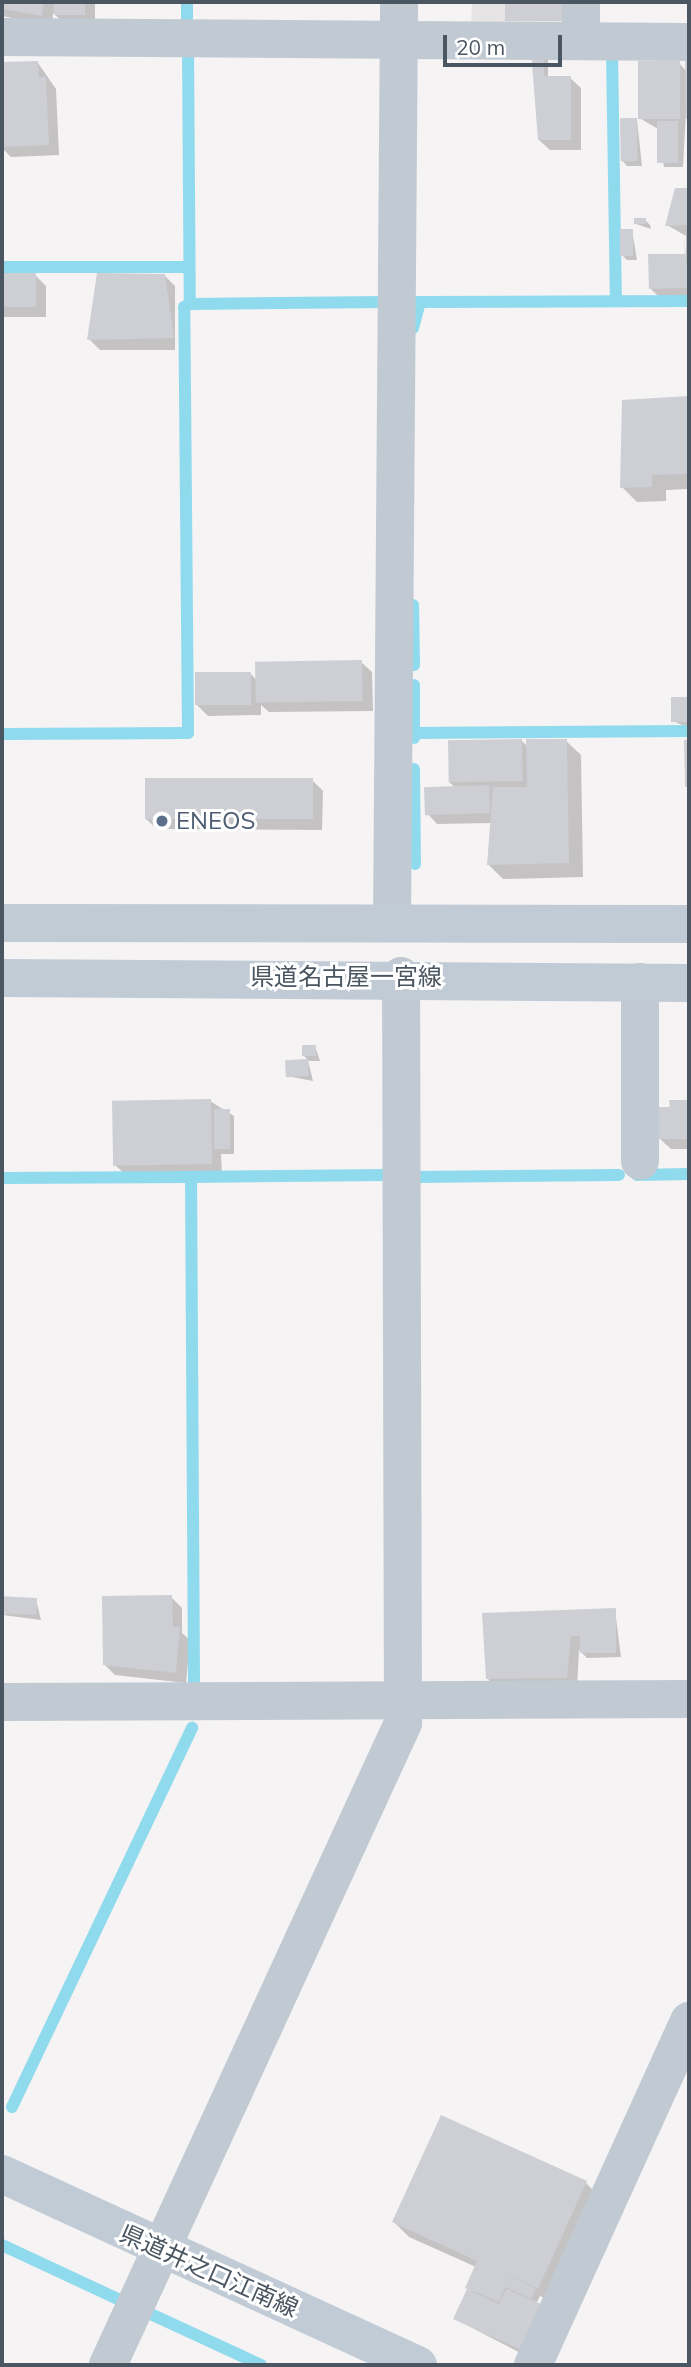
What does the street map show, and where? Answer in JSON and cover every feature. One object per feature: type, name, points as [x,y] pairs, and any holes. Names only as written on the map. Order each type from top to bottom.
[{"type":"main road","points":[[2,923],[689,924]]},
{"type":"main road","name":"県道名古屋一宮線","points":[[2,978],[401,976],[689,984]]},
{"type":"main road","name":"県道井之口江南線","points":[[2,2174],[161,2250],[418,2365]]},
{"type":"street","points":[[581,2],[581,40]]},
{"type":"street","points":[[392,922],[399,20]]},
{"type":"street","points":[[2,37],[399,20],[581,40],[689,42]]},
{"type":"street","points":[[108,2365],[403,1723],[401,976]]},
{"type":"street","points":[[640,982],[640,1161]]},
{"type":"street","points":[[2,1702],[689,1699]]},
{"type":"street","points":[[533,2365],[689,2021]]},
{"type":"shaded area","points":[[472,2],[569,2],[561,29],[471,26]]},
{"type":"building","points":[[2,2],[44,2],[42,16],[2,9]]},
{"type":"building","points":[[54,2],[85,2],[85,15],[54,15]]},
{"type":"building","points":[[505,2],[565,2],[565,21],[505,21]]},
{"type":"building","points":[[544,50],[544,76],[571,76],[571,140],[538,140],[531,51]]},
{"type":"building","points":[[685,54],[689,54],[689,119],[686,119]]},
{"type":"building","points":[[38,61],[39,77],[46,77],[49,145],[2,147],[2,62]]},
{"type":"building","points":[[638,61],[680,61],[680,119],[638,119]]},
{"type":"building","points":[[620,118],[637,118],[638,161],[621,161]]},
{"type":"building","points":[[657,121],[678,121],[678,163],[657,163]]},
{"type":"building","points":[[675,188],[689,188],[689,225],[665,226]]},
{"type":"building","points":[[634,218],[646,218],[646,224],[634,224]]},
{"type":"building","points":[[620,229],[633,229],[633,256],[620,256]]},
{"type":"building","points":[[684,236],[689,288],[649,289],[648,254],[685,254]]},
{"type":"building","points":[[2,273],[36,273],[36,307],[2,307]]},
{"type":"building","points":[[97,273],[165,274],[174,338],[87,340]]},
{"type":"building","points":[[689,396],[689,474],[652,475],[652,487],[620,488],[622,400]]},
{"type":"building","points":[[362,660],[363,701],[256,703],[255,662]]},
{"type":"building","points":[[195,672],[251,672],[251,705],[195,705]]},
{"type":"building","points":[[671,697],[689,697],[689,722],[671,722]]},
{"type":"building","points":[[522,739],[523,781],[449,782],[448,740]]},
{"type":"building","points":[[526,739],[567,739],[569,863],[487,865],[493,787],[527,787]]},
{"type":"building","points":[[684,740],[689,740],[689,787],[685,787]]},
{"type":"building","points":[[145,778],[313,778],[313,819],[145,819]]},
{"type":"building","points":[[489,785],[490,813],[425,815],[424,787]]},
{"type":"building","points":[[302,1045],[316,1045],[316,1056],[302,1056]]},
{"type":"building","points":[[308,1059],[309,1076],[286,1077],[285,1060]]},
{"type":"building","points":[[211,1099],[212,1164],[113,1166],[112,1101]]},
{"type":"building","points":[[669,1100],[689,1100],[689,1139],[658,1139],[658,1107],[670,1107]]},
{"type":"building","points":[[214,1109],[230,1109],[230,1149],[214,1149]]},
{"type":"building","points":[[172,1595],[173,1627],[180,1627],[176,1673],[103,1665],[102,1596]]},
{"type":"building","points":[[2,1596],[37,1598],[36,1615],[2,1613]]},
{"type":"building","points":[[616,1608],[616,1653],[580,1653],[580,1636],[571,1636],[567,1678],[486,1679],[482,1613]]},
{"type":"building","points":[[441,2115],[587,2181],[538,2289],[500,2271],[536,2289],[531,2299],[505,2287],[499,2302],[465,2288],[477,2261],[392,2222]]},
{"type":"building","points":[[467,2289],[499,2304],[506,2289],[541,2304],[521,2350],[453,2319]]},
{"type":"waterway","points":[[187,2],[187,25]]},
{"type":"waterway","points":[[188,48],[190,304],[384,302]]},
{"type":"waterway","points":[[612,52],[616,301]]},
{"type":"waterway","points":[[2,267],[189,267]]},
{"type":"waterway","points":[[420,302],[689,301]]},
{"type":"waterway","points":[[408,302],[420,302],[413,328]]},
{"type":"waterway","points":[[2,734],[188,733],[184,307],[190,304]]},
{"type":"waterway","points":[[413,605],[414,665]]},
{"type":"waterway","points":[[414,685],[414,738]]},
{"type":"waterway","points":[[414,733],[689,731]]},
{"type":"waterway","points":[[414,769],[415,864]]},
{"type":"waterway","points":[[637,1175],[689,1174]]},
{"type":"waterway","points":[[191,1177],[387,1175]]},
{"type":"waterway","points":[[417,1177],[619,1175]]},
{"type":"waterway","points":[[2,1178],[191,1177],[194,1681]]},
{"type":"waterway","points":[[12,2107],[192,1728]]},
{"type":"waterway","points":[[2,2245],[120,2300]]},
{"type":"waterway","points":[[142,2310],[261,2365]]},
{"type":"place","name":"ENEOS","points":[[162,821]]}]
